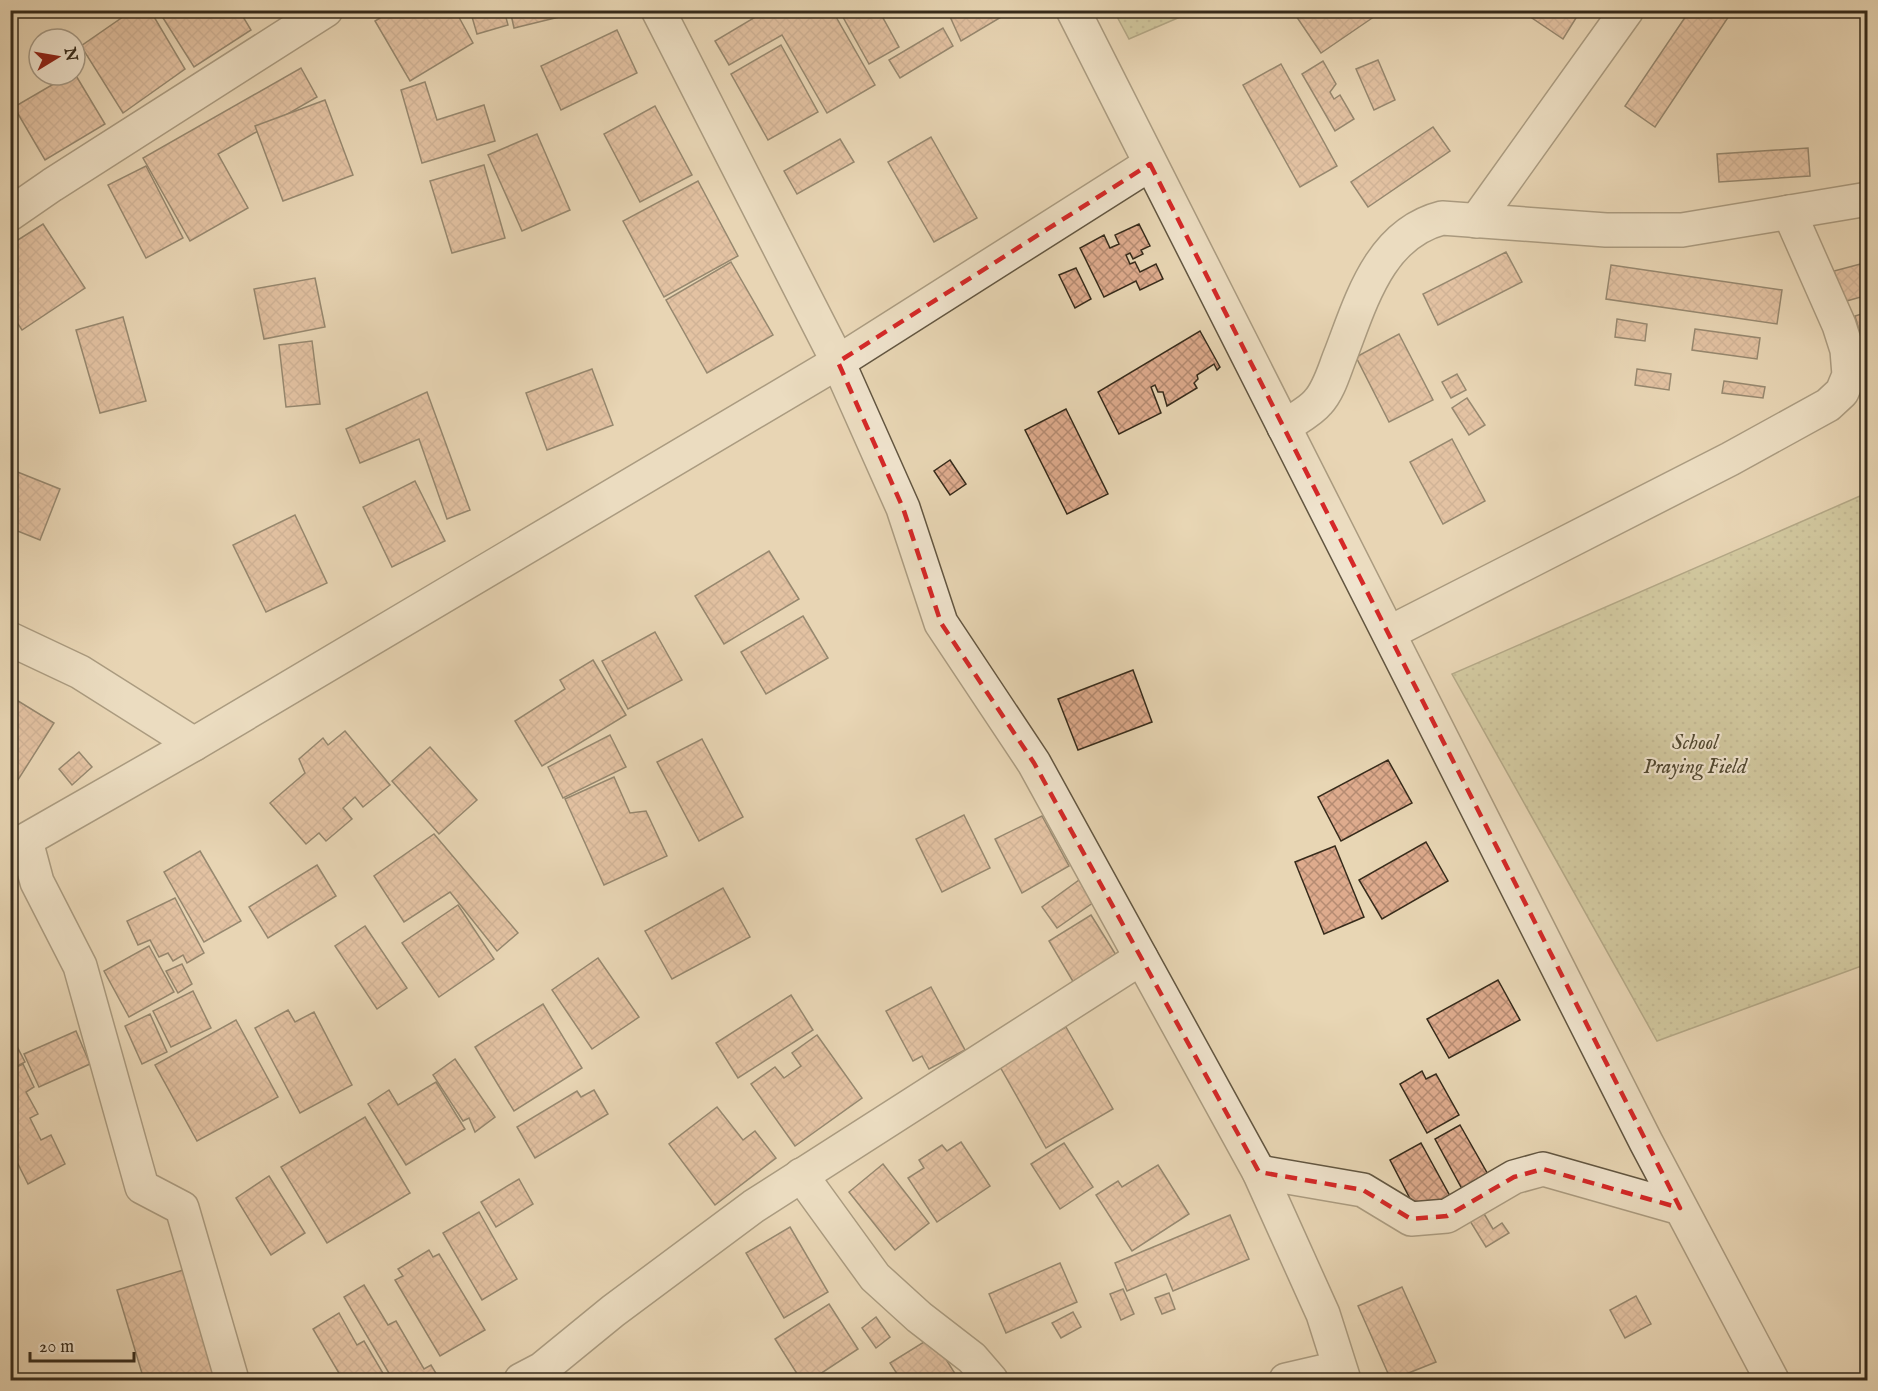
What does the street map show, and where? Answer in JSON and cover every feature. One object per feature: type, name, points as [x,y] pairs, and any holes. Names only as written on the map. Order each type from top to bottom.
[{"type":"street","points":[[10,214],[326,10]]},
{"type":"street","points":[[658,10],[838,362],[903,508],[941,623],[1034,763],[1259,1172],[1323,1314],[1341,1374],[1286,1380]]},
{"type":"street","points":[[1073,10],[1680,1208],[1772,1380]]},
{"type":"street","points":[[1476,221],[1627,10]]},
{"type":"street","points":[[232,1380],[182,1208],[142,1187],[80,966],[18,845],[194,744],[838,362],[1150,164]]},
{"type":"street","points":[[1284,427],[1318,403],[1330,382],[1375,271],[1402,237],[1421,224],[1442,218],[1606,230],[1682,230],[1868,199]]},
{"type":"street","points":[[1389,633],[1740,454],[1828,405],[1842,392],[1849,375],[1847,350],[1839,325],[1789,212]]},
{"type":"street","points":[[10,639],[80,672],[194,744]]},
{"type":"street","points":[[521,1380],[542,1369],[613,1311],[744,1213],[1142,958]]},
{"type":"street","points":[[1259,1172],[1363,1190],[1411,1219],[1447,1216],[1515,1178],[1543,1169],[1680,1208]]},
{"type":"street","points":[[801,1175],[875,1277],[919,1317],[972,1358],[991,1380]]},
{"type":"highlighted area","points":[[1150,164],[1680,1208],[1543,1169],[1514,1177],[1447,1216],[1411,1219],[1363,1190],[1259,1172],[1034,763],[941,623],[903,508],[838,362]]},
{"type":"green space","points":[[1114,11],[1194,11],[1129,39]]},
{"type":"green space","name":"School Praying Field","points":[[1867,493],[1867,964],[1657,1041],[1452,674]]},
{"type":"building","points":[[133,10],[150,10],[185,69],[123,113],[87,56],[87,42]]},
{"type":"building","points":[[158,10],[239,10],[251,30],[194,67]]},
{"type":"building","points":[[393,10],[455,10],[473,43],[410,81],[375,21]]},
{"type":"building","points":[[470,10],[504,10],[508,25],[477,34]]},
{"type":"building","points":[[510,10],[584,10],[584,11],[514,28]]},
{"type":"building","points":[[767,10],[832,10],[875,85],[827,113],[782,35],[729,65],[715,41]]},
{"type":"building","points":[[839,10],[891,10],[882,16],[899,47],[869,64]]},
{"type":"building","points":[[947,10],[1013,10],[961,41]]},
{"type":"building","points":[[1292,10],[1379,10],[1381,12],[1321,53]]},
{"type":"building","points":[[1537,10],[1581,10],[1563,39],[1532,18]]},
{"type":"building","points":[[1690,10],[1733,10],[1655,127],[1625,106]]},
{"type":"building","points":[[943,28],[953,46],[900,78],[889,60]]},
{"type":"building","points":[[617,30],[637,73],[561,110],[541,66]]},
{"type":"building","points":[[781,45],[818,112],[768,140],[731,74]]},
{"type":"building","points":[[1378,60],[1395,100],[1374,110],[1356,69]]},
{"type":"building","points":[[1323,61],[1336,84],[1330,92],[1334,99],[1340,95],[1354,119],[1335,131],[1302,74]]},
{"type":"building","points":[[1281,64],[1337,166],[1300,187],[1243,85]]},
{"type":"building","points":[[301,68],[317,97],[218,154],[248,208],[190,241],[143,158]]},
{"type":"building","points":[[425,82],[437,120],[484,105],[495,141],[422,163],[401,90]]},
{"type":"building","points":[[48,87],[83,87],[105,124],[45,160],[14,107]]},
{"type":"building","points":[[325,100],[353,175],[283,201],[255,126]]},
{"type":"building","points":[[655,106],[692,175],[640,202],[604,134]]},
{"type":"building","points":[[1433,127],[1450,151],[1368,207],[1351,182]]},
{"type":"building","points":[[537,134],[570,210],[522,231],[488,155]]},
{"type":"building","points":[[931,137],[977,218],[934,242],[888,162]]},
{"type":"building","points":[[840,139],[854,162],[797,194],[784,171]]},
{"type":"building","points":[[1808,148],[1810,176],[1719,182],[1717,154]]},
{"type":"building","points":[[484,165],[505,238],[452,253],[430,181]]},
{"type":"building","points":[[146,166],[183,238],[146,258],[108,185]]},
{"type":"building","points":[[698,181],[738,256],[664,297],[623,221]]},
{"type":"building","points":[[43,224],[85,288],[22,330],[10,312],[10,245]]},
{"type":"building","points":[[1139,224],[1150,246],[1141,250],[1143,254],[1133,259],[1130,253],[1126,255],[1130,264],[1135,262],[1140,272],[1156,264],[1163,279],[1140,290],[1136,281],[1104,297],[1080,248],[1104,235],[1110,248],[1119,244],[1115,235]]},
{"type":"building","points":[[1506,252],[1522,282],[1438,325],[1423,294]]},
{"type":"building","points":[[731,262],[773,335],[707,373],[666,300]]},
{"type":"building","points":[[1868,262],[1868,295],[1843,302],[1834,271]]},
{"type":"building","points":[[1611,265],[1782,290],[1777,324],[1606,299]]},
{"type":"building","points":[[1076,268],[1091,299],[1075,308],[1059,275]]},
{"type":"building","points":[[315,278],[325,327],[264,339],[254,289]]},
{"type":"building","points":[[1868,312],[1868,333],[1860,334],[1855,316]]},
{"type":"building","points":[[123,317],[146,401],[100,413],[76,330]]},
{"type":"building","points":[[1617,319],[1647,324],[1645,341],[1615,337]]},
{"type":"building","points":[[1695,329],[1760,338],[1757,359],[1692,350]]},
{"type":"building","points":[[1200,331],[1220,367],[1217,370],[1214,364],[1197,375],[1198,379],[1194,383],[1197,388],[1167,406],[1163,392],[1158,392],[1155,385],[1151,387],[1161,413],[1119,434],[1098,392]]},
{"type":"building","points":[[1399,334],[1433,400],[1389,422],[1356,357]]},
{"type":"building","points":[[312,341],[320,404],[286,407],[279,345]]},
{"type":"building","points":[[592,369],[613,425],[547,450],[526,393]]},
{"type":"building","points":[[1637,369],[1671,374],[1669,390],[1635,385]]},
{"type":"building","points":[[1457,374],[1466,390],[1451,398],[1442,382]]},
{"type":"building","points":[[1724,381],[1765,387],[1763,398],[1722,393]]},
{"type":"building","points":[[427,392],[470,510],[447,519],[419,439],[360,463],[346,429]]},
{"type":"building","points":[[1467,398],[1485,425],[1469,435],[1452,408]]},
{"type":"building","points":[[1066,409],[1108,494],[1067,514],[1025,430]]},
{"type":"building","points":[[1452,439],[1485,501],[1443,524],[1410,462]]},
{"type":"building","points":[[950,460],[966,484],[950,495],[934,471]]},
{"type":"building","points":[[10,469],[60,489],[40,540],[10,528]]},
{"type":"building","points":[[415,481],[445,541],[392,567],[363,507]]},
{"type":"building","points":[[295,515],[327,583],[266,612],[233,545]]},
{"type":"building","points":[[769,551],[799,599],[724,644],[695,596]]},
{"type":"building","points":[[803,616],[828,658],[766,694],[741,652]]},
{"type":"building","points":[[655,632],[682,680],[628,709],[602,661]]},
{"type":"building","points":[[593,660],[626,715],[542,766],[515,721],[565,689],[560,680]]},
{"type":"building","points":[[1133,670],[1152,722],[1078,750],[1058,699]]},
{"type":"building","points":[[10,696],[54,723],[16,783],[10,779]]},
{"type":"building","points":[[345,731],[390,785],[363,807],[355,797],[343,808],[352,819],[326,841],[319,833],[306,844],[270,803],[305,773],[299,759],[323,738],[328,745]]},
{"type":"building","points":[[610,735],[626,767],[563,798],[548,767]]},
{"type":"building","points":[[702,739],[743,817],[699,841],[657,762]]},
{"type":"building","points":[[430,747],[477,800],[439,834],[392,781]]},
{"type":"building","points":[[79,752],[92,767],[72,785],[59,769]]},
{"type":"building","points":[[1388,760],[1412,803],[1341,841],[1318,797]]},
{"type":"building","points":[[614,777],[630,813],[646,811],[667,856],[604,885],[565,799]]},
{"type":"building","points":[[964,815],[990,868],[942,892],[916,839]]},
{"type":"building","points":[[1042,816],[1069,866],[1022,893],[995,839]]},
{"type":"building","points":[[434,834],[518,933],[497,951],[450,892],[404,922],[374,876]]},
{"type":"building","points":[[1426,842],[1448,881],[1382,919],[1359,880]]},
{"type":"building","points":[[1335,846],[1364,917],[1324,934],[1295,862]]},
{"type":"building","points":[[200,851],[241,921],[204,942],[164,872]]},
{"type":"building","points":[[317,865],[336,896],[268,938],[249,907]]},
{"type":"building","points":[[1079,880],[1094,902],[1057,928],[1042,907]]},
{"type":"building","points":[[723,888],[750,937],[672,979],[645,931]]},
{"type":"building","points":[[175,898],[204,953],[187,963],[183,955],[173,961],[168,953],[159,957],[150,940],[138,945],[127,921]]},
{"type":"building","points":[[458,905],[494,959],[439,997],[402,943]]},
{"type":"building","points":[[1091,915],[1121,963],[1078,990],[1049,941]]},
{"type":"building","points":[[365,926],[407,988],[377,1009],[335,946]]},
{"type":"building","points":[[149,946],[174,992],[129,1017],[104,971]]},
{"type":"building","points":[[598,958],[639,1017],[592,1049],[552,990]]},
{"type":"building","points":[[182,964],[192,984],[178,993],[166,971]]},
{"type":"building","points":[[1498,980],[1520,1020],[1449,1058],[1427,1019]]},
{"type":"building","points":[[931,987],[965,1050],[929,1069],[922,1056],[913,1061],[886,1011]]},
{"type":"building","points":[[193,991],[211,1028],[171,1047],[153,1011]]},
{"type":"building","points":[[791,995],[813,1030],[738,1078],[716,1043]]},
{"type":"building","points":[[543,1004],[582,1068],[514,1111],[475,1047]]},
{"type":"building","points":[[288,1010],[295,1022],[314,1012],[352,1085],[300,1113],[255,1028]]},
{"type":"building","points":[[150,1014],[167,1052],[142,1064],[125,1026]]},
{"type":"building","points":[[236,1020],[278,1097],[197,1141],[155,1065]]},
{"type":"building","points":[[1066,1027],[1113,1109],[1046,1148],[999,1065]]},
{"type":"building","points":[[76,1031],[90,1064],[39,1087],[24,1054]]},
{"type":"building","points":[[10,1033],[25,1062],[10,1070]]},
{"type":"building","points":[[817,1035],[862,1098],[795,1146],[751,1084],[775,1067],[784,1078],[801,1066],[792,1053]]},
{"type":"building","points":[[455,1059],[495,1117],[475,1132],[469,1118],[463,1121],[433,1075]]},
{"type":"building","points":[[23,1064],[34,1087],[26,1092],[38,1114],[30,1118],[41,1140],[51,1135],[65,1164],[28,1184],[10,1148],[10,1070]]},
{"type":"building","points":[[1422,1071],[1426,1079],[1436,1074],[1459,1115],[1427,1133],[1400,1084]]},
{"type":"building","points":[[436,1082],[465,1129],[406,1165],[368,1104],[389,1090],[398,1105]]},
{"type":"building","points":[[594,1090],[608,1114],[535,1158],[517,1127],[577,1091],[581,1097]]},
{"type":"building","points":[[717,1107],[743,1140],[755,1131],[776,1158],[715,1205],[669,1144]]},
{"type":"building","points":[[365,1117],[410,1193],[327,1243],[281,1167]]},
{"type":"building","points":[[1460,1125],[1494,1185],[1468,1200],[1435,1139]]},
{"type":"building","points":[[961,1142],[990,1186],[937,1222],[908,1178],[924,1168],[919,1160],[942,1145],[947,1151]]},
{"type":"building","points":[[1064,1143],[1093,1187],[1060,1209],[1031,1164]]},
{"type":"building","points":[[1421,1143],[1450,1196],[1418,1214],[1390,1160]]},
{"type":"building","points":[[883,1164],[929,1223],[895,1250],[849,1192]]},
{"type":"building","points":[[1158,1165],[1189,1214],[1132,1251],[1096,1195],[1118,1181],[1122,1187]]},
{"type":"building","points":[[269,1176],[305,1233],[271,1255],[236,1198]]},
{"type":"building","points":[[519,1179],[533,1204],[496,1227],[481,1202]]},
{"type":"building","points":[[479,1212],[517,1279],[482,1300],[443,1233]]},
{"type":"building","points":[[1483,1212],[1493,1229],[1502,1223],[1509,1233],[1486,1247],[1470,1221]]},
{"type":"building","points":[[1230,1215],[1249,1259],[1173,1291],[1166,1274],[1127,1291],[1115,1263]]},
{"type":"building","points":[[790,1227],[828,1292],[784,1318],[746,1253]]},
{"type":"building","points":[[429,1250],[433,1257],[439,1254],[485,1330],[440,1356],[395,1280],[403,1276],[398,1269]]},
{"type":"building","points":[[1060,1263],[1077,1302],[1006,1333],[989,1294]]},
{"type":"building","points":[[190,1268],[218,1380],[144,1380],[117,1290]]},
{"type":"building","points":[[364,1285],[388,1325],[396,1321],[424,1369],[431,1365],[440,1380],[393,1380],[344,1297]]},
{"type":"building","points":[[1402,1287],[1436,1362],[1391,1380],[1358,1306]]},
{"type":"building","points":[[1123,1289],[1134,1314],[1121,1320],[1110,1294]]},
{"type":"building","points":[[1169,1293],[1175,1309],[1162,1314],[1155,1298]]},
{"type":"building","points":[[1636,1296],[1651,1324],[1625,1338],[1610,1310]]},
{"type":"building","points":[[829,1304],[858,1349],[811,1380],[801,1380],[775,1339]]},
{"type":"building","points":[[1073,1312],[1081,1327],[1061,1338],[1052,1323]]},
{"type":"building","points":[[339,1313],[357,1345],[364,1341],[387,1380],[343,1380],[313,1329]]},
{"type":"building","points":[[876,1317],[890,1337],[876,1348],[862,1328]]},
{"type":"building","points":[[932,1337],[959,1380],[901,1380],[890,1363]]}]
